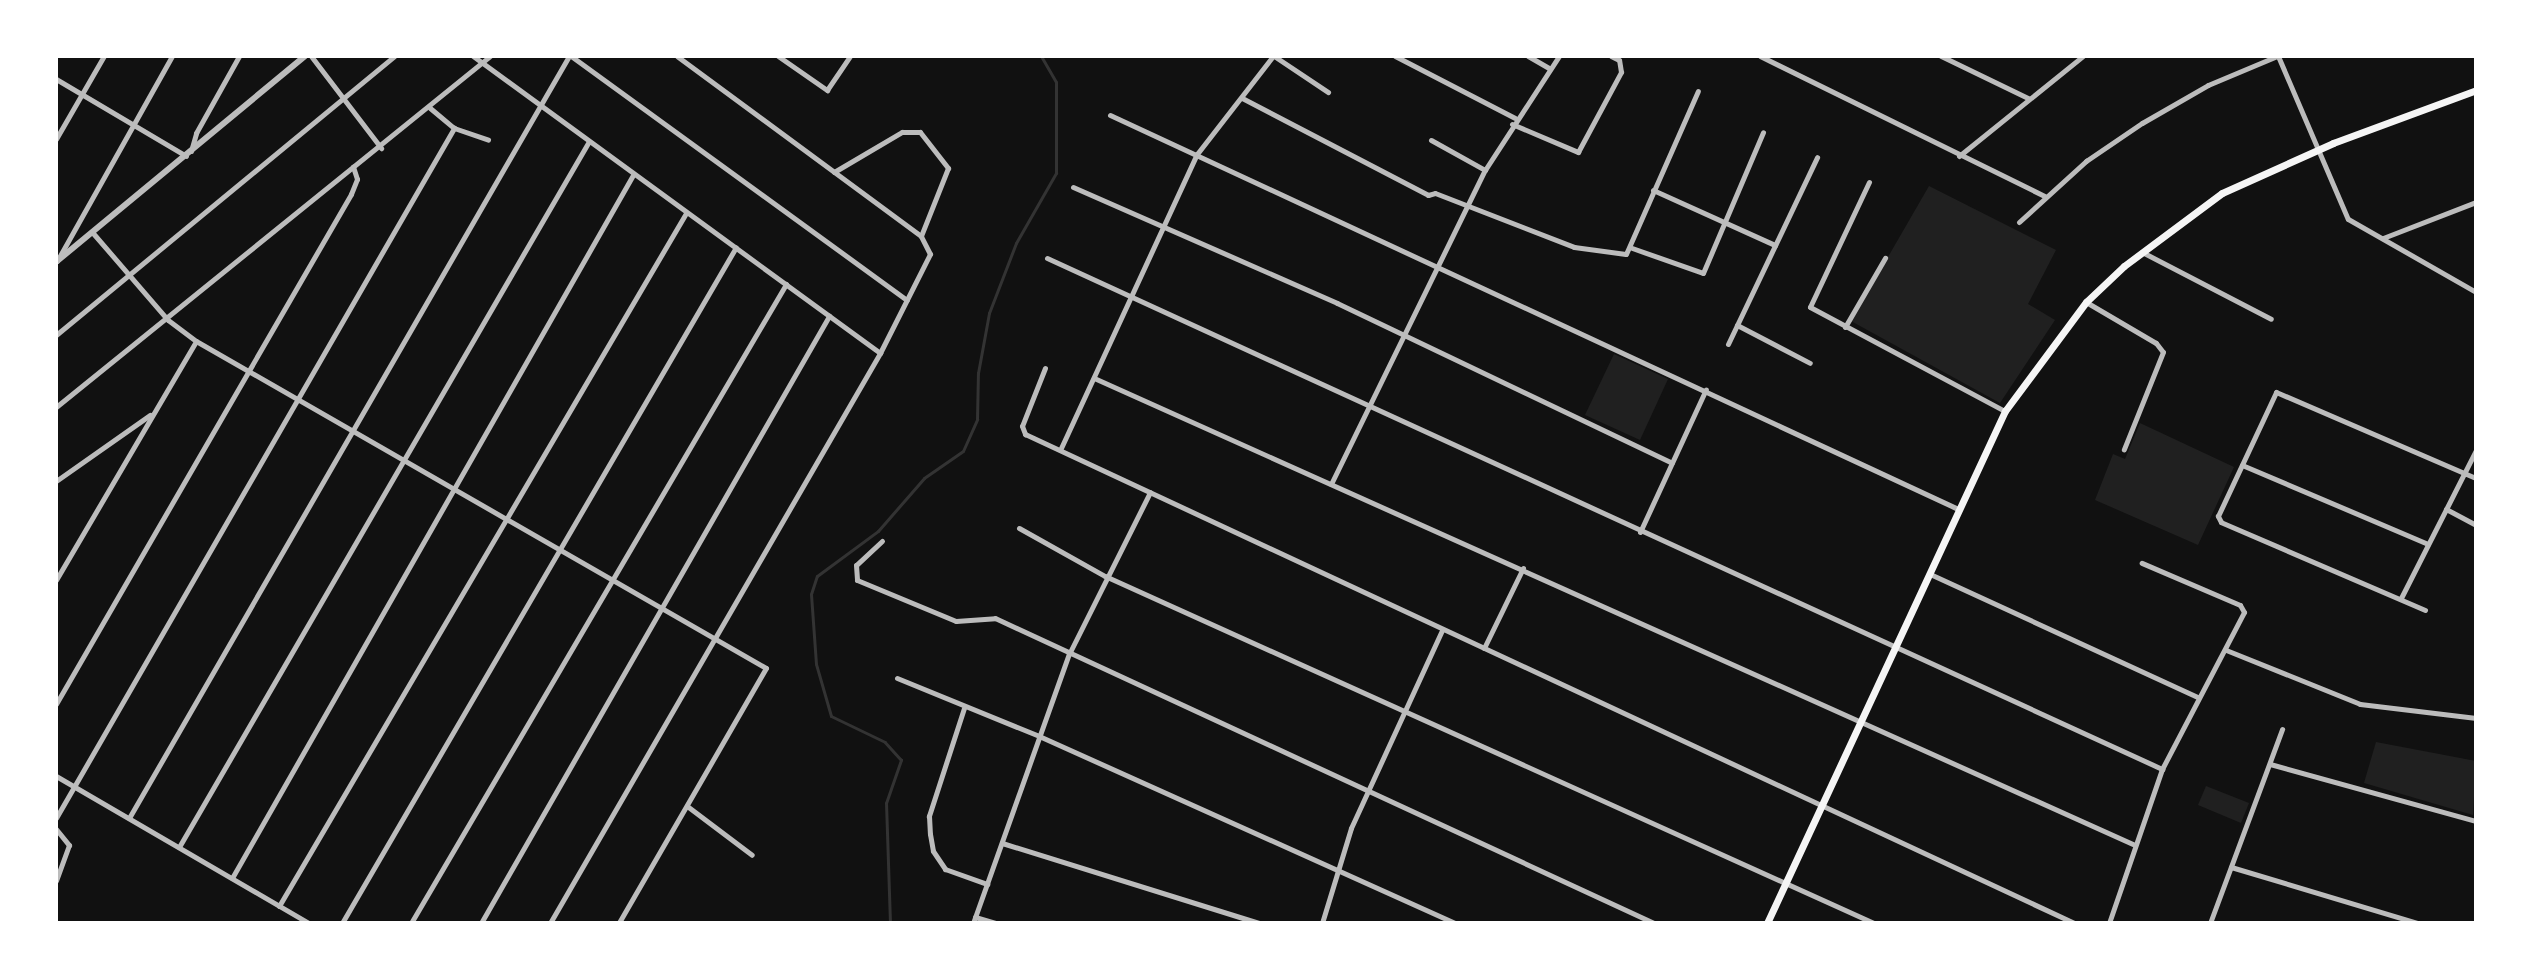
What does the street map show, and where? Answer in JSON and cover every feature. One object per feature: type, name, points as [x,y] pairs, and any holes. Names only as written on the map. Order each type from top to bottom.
[{"type":"main road","points":[[1767,923],[1956,508],[2005,411],[2086,302],[2142,252],[2222,193],[2317,151],[2476,90]]},
{"type":"street","points":[[56,139],[104,56]]},
{"type":"street","points":[[56,262],[172,56]]},
{"type":"street","points":[[189,154],[196,133],[239,56]]},
{"type":"street","points":[[56,262],[308,56],[381,148]]},
{"type":"street","points":[[56,335],[132,277],[394,56]]},
{"type":"street","points":[[473,56],[880,353]]},
{"type":"street","points":[[56,407],[168,320],[353,167],[381,148],[490,56]]},
{"type":"street","points":[[129,818],[353,433],[537,104],[570,56],[907,300]]},
{"type":"street","points":[[550,923],[880,353],[930,254],[921,236],[677,56]]},
{"type":"street","points":[[780,56],[827,90],[850,56]]},
{"type":"street","points":[[1395,56],[1578,152],[1621,72],[1619,60],[1611,56]]},
{"type":"street","points":[[1528,56],[1549,68]]},
{"type":"street","points":[[1331,484],[1485,170],[1559,56]]},
{"type":"street","points":[[1760,56],[2044,196]]},
{"type":"street","points":[[1941,56],[2028,98]]},
{"type":"street","points":[[1959,156],[2083,56]]},
{"type":"street","points":[[2019,222],[2044,196],[2142,123],[2208,85],[2277,56],[2348,219],[2474,289]]},
{"type":"street","points":[[1061,448],[1197,154],[1271,57],[1328,92]]},
{"type":"street","points":[[56,79],[134,126],[189,154]]},
{"type":"street","points":[[1242,98],[1371,169],[1574,247],[1626,254],[1632,248],[1653,190],[1698,91]]},
{"type":"street","points":[[430,108],[454,128],[488,140]]},
{"type":"street","points":[[1110,115],[1437,264],[1956,508]]},
{"type":"street","points":[[56,818],[300,402],[454,128]]},
{"type":"street","points":[[834,172],[902,132],[920,132],[948,168],[921,236]]},
{"type":"street","points":[[1632,248],[1701,274],[1763,132]]},
{"type":"street","points":[[1431,140],[1485,170]]},
{"type":"street","points":[[179,847],[405,463],[589,141]]},
{"type":"street","points":[[1728,344],[1817,157]]},
{"type":"street","points":[[56,704],[355,186],[353,167]]},
{"type":"street","points":[[232,878],[633,175]]},
{"type":"street","points":[[1869,182],[1809,304],[1845,327],[2005,411]]},
{"type":"street","points":[[1073,187],[1672,463]]},
{"type":"street","points":[[1653,190],[1724,219],[1775,245]]},
{"type":"street","points":[[2382,238],[2476,202]]},
{"type":"street","points":[[279,906],[509,520],[686,213]]},
{"type":"street","points":[[92,232],[168,320],[196,341],[766,668],[619,923]]},
{"type":"street","points":[[342,923],[736,247]]},
{"type":"street","points":[[2142,252],[2271,319]]},
{"type":"street","points":[[1047,258],[2162,769]]},
{"type":"street","points":[[1845,327],[1885,258]]},
{"type":"street","points":[[411,923],[786,284]]},
{"type":"street","points":[[2086,302],[2156,343],[2163,352],[2124,449]]},
{"type":"street","points":[[481,923],[829,316]]},
{"type":"street","points":[[1737,325],[1810,363]]},
{"type":"street","points":[[56,580],[196,341]]},
{"type":"street","points":[[1045,368],[1022,430],[1442,630],[2074,923]]},
{"type":"street","points":[[1094,378],[2133,844]]},
{"type":"street","points":[[1640,532],[1706,389]]},
{"type":"street","points":[[2425,610],[2221,522],[2218,516],[2280,392],[2476,478]]},
{"type":"street","points":[[56,481],[154,412]]},
{"type":"street","points":[[2401,598],[2476,450]]},
{"type":"street","points":[[2242,465],[2428,544]]},
{"type":"street","points":[[996,923],[974,920],[1039,736],[1069,654],[1105,576],[1150,492]]},
{"type":"street","points":[[2446,509],[2476,525]]},
{"type":"street","points":[[1019,528],[1105,576],[1405,708],[1785,885],[1874,923]]},
{"type":"street","points":[[882,541],[863,555],[854,573],[857,580],[963,623],[982,616],[995,618],[1654,923]]},
{"type":"street","points":[[2109,923],[2133,844],[2162,769],[2244,616],[2240,605],[2142,563]]},
{"type":"street","points":[[1484,648],[1523,568]]},
{"type":"street","points":[[1927,573],[2198,697]]},
{"type":"street","points":[[1322,923],[1337,869],[1366,790],[1442,630]]},
{"type":"street","points":[[2226,650],[2360,704],[2476,718]]},
{"type":"street","points":[[897,678],[964,708],[1039,736],[1455,923]]},
{"type":"street","points":[[964,708],[929,816],[930,834],[933,851],[945,869],[987,884]]},
{"type":"street","points":[[2210,923],[2282,729]]},
{"type":"street","points":[[2270,764],[2476,821]]},
{"type":"street","points":[[56,776],[309,923]]},
{"type":"street","points":[[687,806],[752,855]]},
{"type":"street","points":[[56,829],[69,845],[56,881]]},
{"type":"street","points":[[1002,843],[1259,923]]},
{"type":"street","points":[[2231,867],[2418,923]]},
{"type":"shaded area","points":[[1929,186],[2056,250],[2028,304],[2055,320],[2000,403],[1851,321]]},
{"type":"shaded area","points":[[1614,354],[1668,379],[1640,440],[1585,415]]},
{"type":"shaded area","points":[[2140,423],[2234,467],[2198,545],[2095,500],[2113,454],[2125,459]]},
{"type":"shaded area","points":[[2376,742],[2476,761],[2473,815],[2364,783]]},
{"type":"shaded area","points":[[2206,786],[2249,803],[2241,823],[2198,805]]},
{"type":"waterway","points":[[890,923],[886,803],[901,760],[885,742],[831,716],[816,664],[811,594],[817,576],[878,531],[924,478],[963,451],[977,419],[978,373],[989,313],[1016,243],[1056,173],[1056,82],[1041,56]]}]
